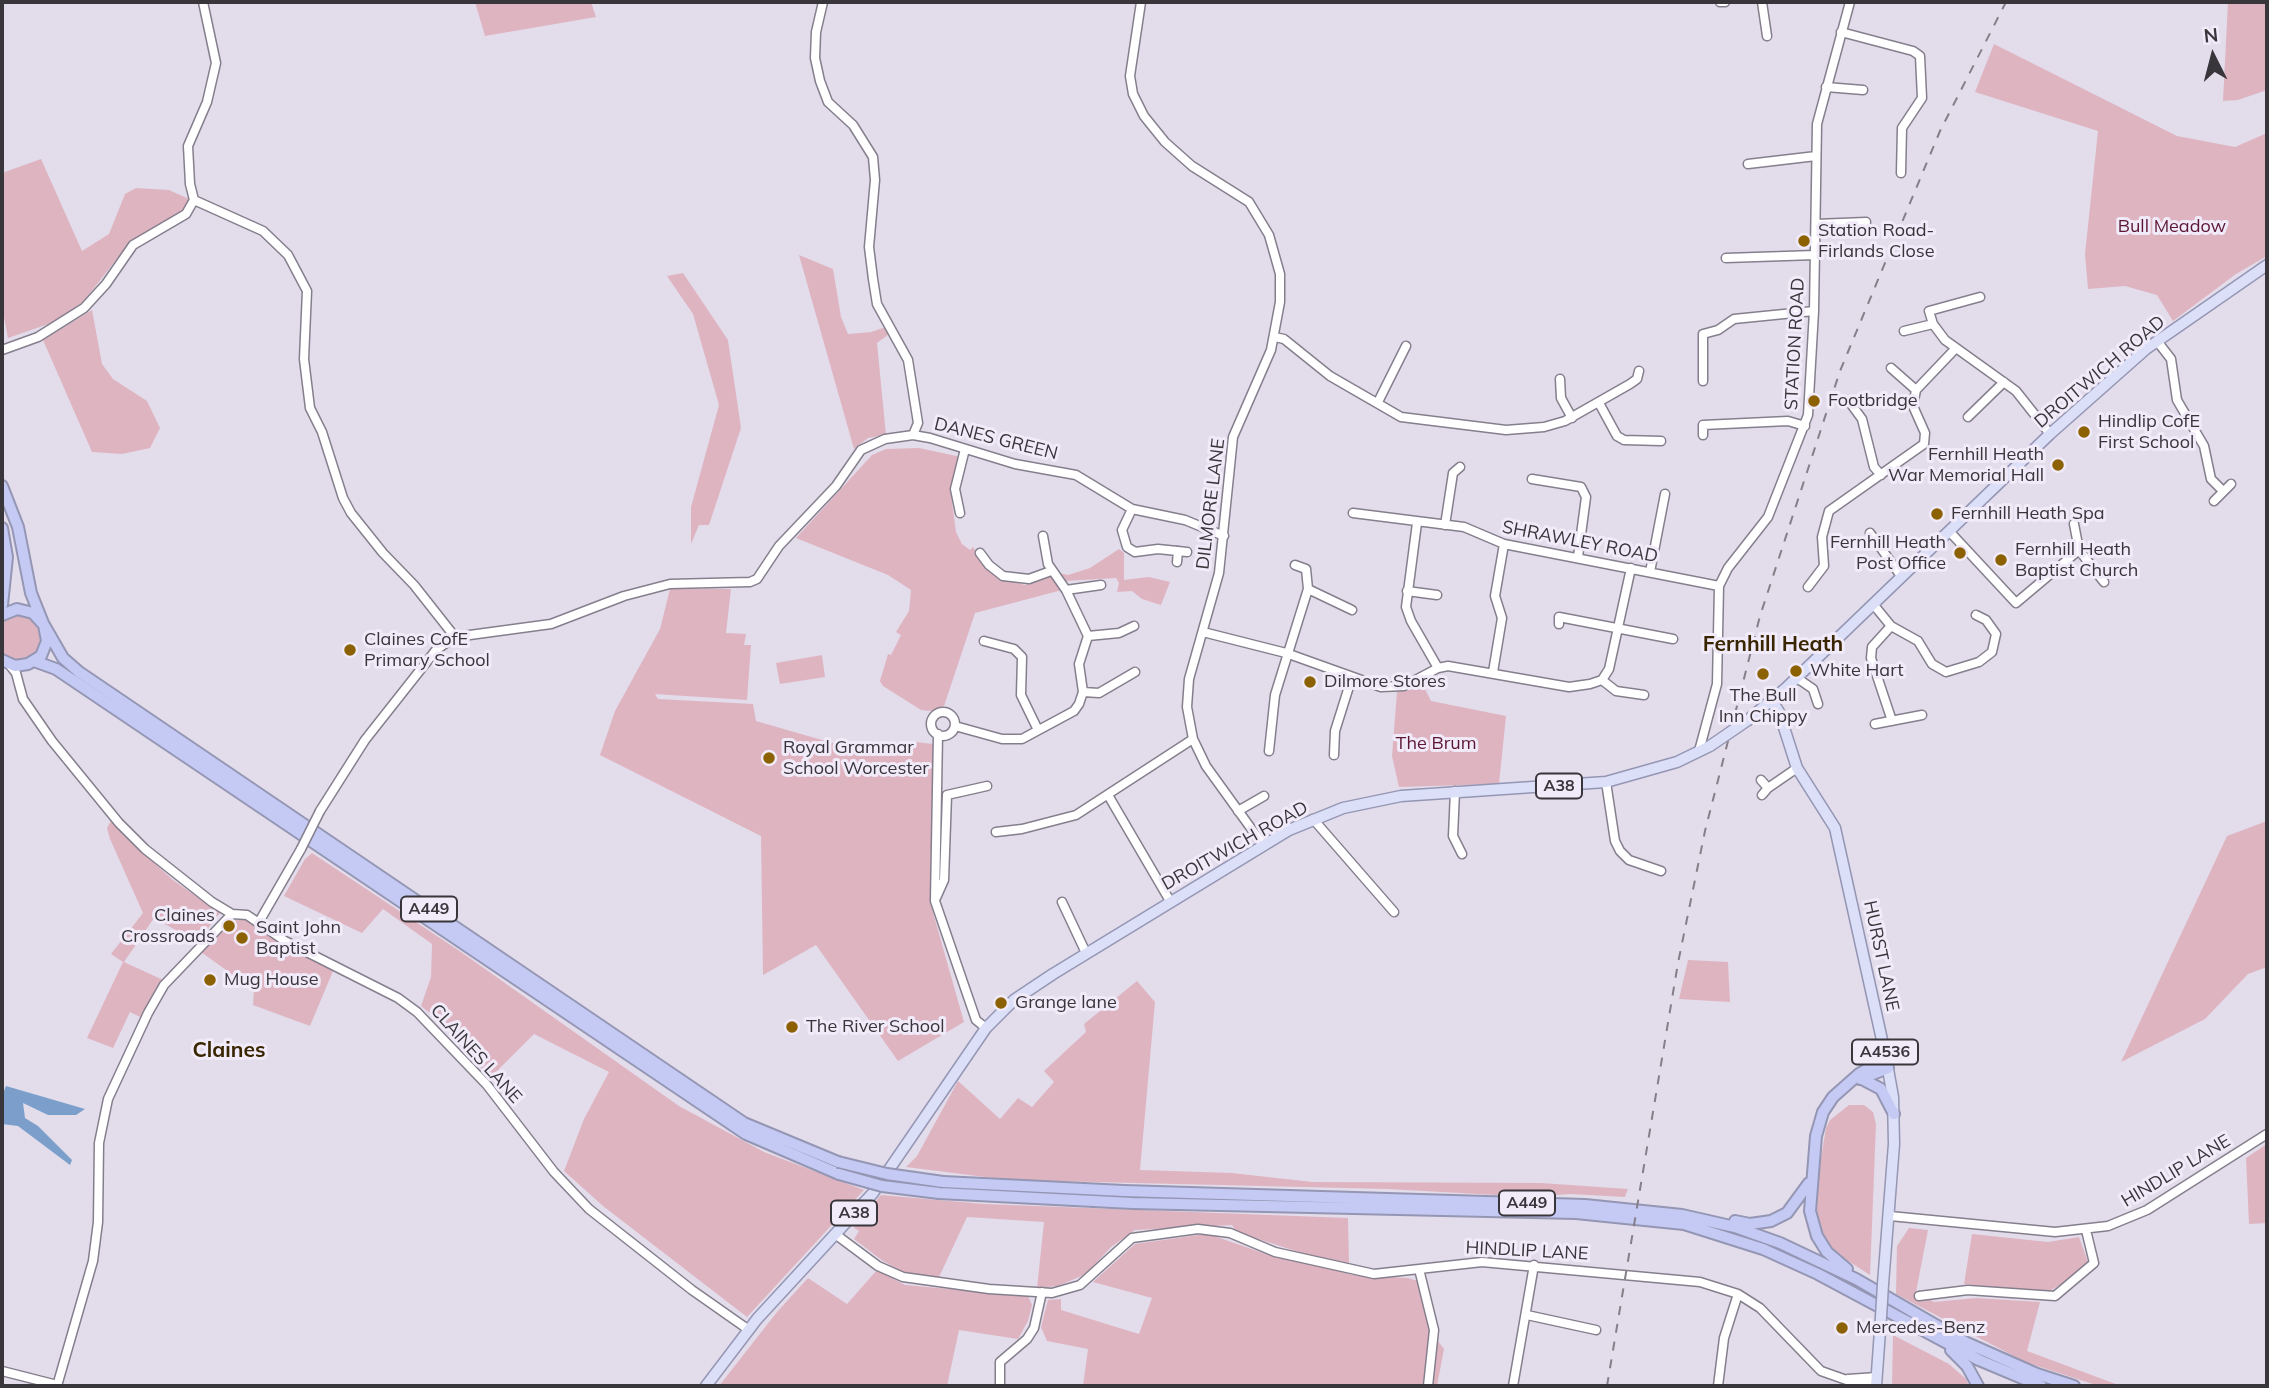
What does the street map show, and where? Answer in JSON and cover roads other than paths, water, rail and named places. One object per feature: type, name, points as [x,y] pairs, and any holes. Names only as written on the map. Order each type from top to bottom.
[{"type":"highway","name":"A449","points":[[2,486],[18,527],[31,593],[63,658],[79,672],[744,1123],[838,1162],[887,1174],[943,1182],[1124,1191],[1585,1205],[1663,1212],[1711,1220],[1780,1243],[1856,1279],[1967,1343],[2037,1374],[2074,1386]]},
{"type":"highway","points":[[2,528],[7,573],[2,606]]},
{"type":"highway","points":[[2,615],[9,611],[26,610],[44,624],[45,649],[31,663],[4,661]]},
{"type":"highway","name":"A449","points":[[31,663],[56,668],[746,1134],[839,1174],[882,1185],[939,1193],[1132,1203],[1576,1213],[1684,1224],[1763,1249],[1818,1274],[1941,1340],[2041,1386]]},
{"type":"highway","points":[[1856,1279],[1827,1252],[1817,1236],[1810,1211],[1811,1181],[1823,1112],[1833,1097],[1887,1063]]},
{"type":"highway","points":[[1858,1079],[1881,1088],[1894,1114]]},
{"type":"highway","points":[[1711,1220],[1750,1224],[1771,1221],[1787,1213],[1811,1181]]},
{"type":"highway","points":[[1941,1340],[1961,1359],[1978,1386]]},
{"type":"main road","name":"DROITWICH ROAD","points":[[706,1386],[749,1330],[873,1193],[986,1028],[1014,1000],[1170,901],[1263,845],[1313,819],[1370,802],[1455,791],[1606,782],[1677,762],[1710,746],[1772,701],[2050,434],[2157,341],[2267,265]]},
{"type":"main road","name":"HURST LANE","points":[[1772,701],[1779,712],[1797,768],[1835,828],[1887,1063],[1894,1114],[1890,1216],[1876,1384]]},
{"type":"street","points":[[2,350],[38,337],[83,308],[106,284],[133,245],[186,214],[194,200],[189,175],[188,146],[207,102],[216,63],[203,2]]},
{"type":"street","points":[[823,2],[816,32],[815,58],[820,81],[828,102],[853,125],[873,157],[875,180],[869,247],[877,304],[908,360],[918,423],[930,438]]},
{"type":"street","points":[[1141,5],[1150,2]]},
{"type":"street","points":[[1762,2],[1767,36]]},
{"type":"street","name":"STATION ROAD","points":[[1719,586],[1728,568],[1768,517],[1805,426],[1814,311],[1817,124],[1850,2]]},
{"type":"street","name":"DILMORE LANE","points":[[1141,5],[1130,76],[1133,94],[1144,116],[1165,142],[1192,166],[1249,202],[1269,235],[1280,274],[1280,302],[1275,337],[1233,437],[1219,573],[1189,679],[1187,707],[1193,738],[1206,766],[1263,845]]},
{"type":"street","points":[[1841,32],[1913,51],[1920,56],[1924,77],[1923,98],[1902,128],[1901,173]]},
{"type":"street","points":[[1826,87],[1850,93],[1863,90]]},
{"type":"street","points":[[1748,164],[1815,156]]},
{"type":"street","points":[[194,200],[263,231],[288,255],[307,291],[304,359],[310,408],[322,432],[343,498],[351,513],[383,553],[414,585],[455,637]]},
{"type":"street","points":[[1816,224],[1866,222]]},
{"type":"street","points":[[1726,258],[1815,255]]},
{"type":"street","points":[[1980,297],[1929,312],[1933,324],[1945,340],[2016,391],[2050,434]]},
{"type":"street","points":[[1703,381],[1703,334],[1718,330],[1734,319],[1814,311]]},
{"type":"street","points":[[1905,331],[1933,324]]},
{"type":"street","points":[[1275,337],[1284,339],[1330,376],[1401,417],[1417,421],[1506,429],[1544,427],[1572,418],[1641,375]]},
{"type":"street","points":[[2157,341],[2171,359],[2177,400],[2204,446],[2211,479],[2222,490]]},
{"type":"street","points":[[1378,402],[1406,346]]},
{"type":"street","points":[[1808,587],[1824,566],[1822,537],[1829,511],[1837,502],[1924,444],[1925,433],[1913,406],[1916,390],[1956,348]]},
{"type":"street","points":[[1891,368],[1916,390]]},
{"type":"street","points":[[1560,379],[1562,398],[1572,418]]},
{"type":"street","points":[[1968,417],[2004,382]]},
{"type":"street","points":[[1599,403],[1617,436],[1624,440],[1656,438]]},
{"type":"street","points":[[1851,404],[1862,419],[1874,467],[1881,475]]},
{"type":"street","points":[[1703,435],[1703,425],[1788,421],[1805,426]]},
{"type":"street","points":[[259,922],[302,849],[320,811],[365,740],[436,650],[455,637],[551,624],[624,596],[670,584],[750,582],[763,574],[779,546],[836,486],[861,450],[885,439],[913,435],[918,423]]},
{"type":"street","name":"DANES GREEN","points":[[913,435],[1015,464],[1076,475],[1132,509],[1185,520],[1224,536]]},
{"type":"street","points":[[960,513],[955,489],[965,449]]},
{"type":"street","points":[[1445,524],[1453,473],[1460,467]]},
{"type":"street","points":[[1532,480],[1581,487],[1586,497],[1578,557]]},
{"type":"street","points":[[2214,500],[2231,484]]},
{"type":"street","points":[[1650,572],[1665,494]]},
{"type":"street","points":[[1132,509],[1122,530],[1127,547],[1135,552],[1182,552],[1177,562]]},
{"type":"street","name":"SHRAWLEY ROAD","points":[[1353,513],[1417,523],[1445,524],[1475,531],[1504,544],[1719,586]]},
{"type":"street","points":[[1417,523],[1406,607],[1438,668]]},
{"type":"street","points":[[2074,524],[2079,550],[2104,582]]},
{"type":"street","points":[[1949,531],[2016,603],[2079,550]]},
{"type":"street","points":[[1870,533],[1901,576]]},
{"type":"street","points":[[955,726],[1013,740],[1074,711],[1083,692],[1079,664],[1088,636],[1066,590],[1051,571],[1043,536]]},
{"type":"street","points":[[1493,672],[1502,618],[1495,596],[1504,544]]},
{"type":"street","points":[[980,553],[989,565],[1003,576],[1029,579],[1051,571]]},
{"type":"street","points":[[1269,751],[1275,695],[1308,589],[1306,569],[1295,565]]},
{"type":"street","points":[[1203,632],[1286,653],[1395,689],[1438,668],[1493,672],[1569,687],[1602,680],[1609,669],[1631,568]]},
{"type":"street","points":[[1066,590],[1101,585]]},
{"type":"street","points":[[1699,751],[1717,684],[1719,586]]},
{"type":"street","points":[[1308,589],[1352,610]]},
{"type":"street","points":[[1407,591],[1437,595]]},
{"type":"street","points":[[1873,604],[1891,626],[1918,641],[1932,664],[1946,672],[1979,662],[1992,652],[1996,634],[1986,620],[1976,615]]},
{"type":"street","points":[[1559,624],[1559,617],[1674,639]]},
{"type":"street","points":[[1088,636],[1119,633],[1134,626]]},
{"type":"street","points":[[1891,626],[1872,647],[1871,658],[1892,721]]},
{"type":"street","points":[[984,641],[1014,649],[1022,657],[1021,695],[1038,730]]},
{"type":"street","name":"CLAINES LANE","points":[[4,661],[18,682],[23,699],[41,726],[119,823],[185,883],[232,914],[247,915],[285,941],[398,998],[417,1012],[435,1027],[487,1085],[554,1172],[589,1209],[692,1290],[749,1330]]},
{"type":"street","points":[[18,682],[31,663]]},
{"type":"street","points":[[1083,692],[1099,693],[1124,674],[1135,672]]},
{"type":"street","points":[[1334,755],[1335,730],[1352,677]]},
{"type":"street","points":[[1797,678],[1812,689],[1818,704]]},
{"type":"street","points":[[1602,680],[1616,691],[1644,695]]},
{"type":"street","points":[[955,726],[950,714],[938,713],[932,723],[939,734],[935,901],[976,1020],[986,1028]]},
{"type":"street","points":[[1875,724],[1922,715]]},
{"type":"street","points":[[939,734],[950,734],[955,726]]},
{"type":"street","points":[[996,832],[1015,833],[1076,815],[1193,738]]},
{"type":"street","points":[[1762,796],[1768,788],[1797,768]]},
{"type":"street","points":[[1761,780],[1768,788]]},
{"type":"street","points":[[1606,782],[1615,841],[1620,852],[1629,860],[1661,871]]},
{"type":"street","points":[[935,901],[944,880],[947,795],[987,786]]},
{"type":"street","points":[[1455,791],[1453,836],[1462,854]]},
{"type":"street","points":[[1108,794],[1170,901]]},
{"type":"street","points":[[1238,811],[1264,796]]},
{"type":"street","points":[[1313,819],[1394,912]]},
{"type":"street","points":[[1062,902],[1086,953]]},
{"type":"street","points":[[2,1371],[57,1386],[93,1261],[98,1222],[99,1143],[108,1099],[164,985],[232,914]]},
{"type":"street","name":"HINDLIP LANE","points":[[1890,1216],[2055,1233],[2108,1226],[2147,1210],[2267,1134]]},
{"type":"street","name":"HINDLIP LANE","points":[[835,1234],[878,1266],[903,1277],[1042,1292],[1066,1291],[1080,1285],[1132,1238],[1198,1228],[1230,1233],[1275,1252],[1374,1274],[1482,1262],[1700,1282],[1738,1294],[1760,1308],[1816,1368],[1853,1383],[1876,1384]]},
{"type":"street","points":[[1919,1296],[1968,1290],[2055,1296],[2094,1264],[2086,1230]]},
{"type":"street","points":[[1513,1386],[1534,1265]]},
{"type":"street","points":[[1419,1269],[1434,1330],[1427,1386]]},
{"type":"street","points":[[1000,1386],[1000,1362],[1027,1339],[1034,1328],[1042,1292]]},
{"type":"street","points":[[1718,1386],[1724,1338],[1738,1294]]},
{"type":"street","points":[[1527,1315],[1595,1330]]},
{"type":"water","points":[[6,1086],[85,1109],[76,1115],[48,1115],[23,1103],[25,1118],[38,1126],[72,1160],[70,1165],[18,1126],[2,1124],[2,1096]]},
{"type":"railway","points":[[1607,1386],[1678,963],[1705,831],[1760,616],[1840,371],[1940,131],[2006,2]]},
{"type":"place","name":"Station Road- Firlands Close","points":[[1804,241]]},
{"type":"place","name":"Footbridge","points":[[1814,401]]},
{"type":"place","name":"Hindlip CofE First School","points":[[2084,432]]},
{"type":"place","name":"Fernhill Heath War Memorial Hall","points":[[2058,465]]},
{"type":"place","name":"Fernhill Heath Spa","points":[[1937,514]]},
{"type":"place","name":"Fernhill Heath Post Office","points":[[1960,553]]},
{"type":"place","name":"Fernhill Heath Baptist Church","points":[[2001,560]]},
{"type":"place","name":"Claines CofE Primary School","points":[[350,650]]},
{"type":"place","name":"White Hart","points":[[1796,671]]},
{"type":"place","name":"The Bull Inn Chippy","points":[[1763,674]]},
{"type":"place","name":"Dilmore Stores","points":[[1310,682]]},
{"type":"place","name":"Royal Grammar School Worcester","points":[[769,758]]},
{"type":"place","name":"Claines Crossroads","points":[[229,926]]},
{"type":"place","name":"Saint John Baptist","points":[[242,938]]},
{"type":"place","name":"Mug House","points":[[210,980]]},
{"type":"place","name":"Grange lane","points":[[1001,1003]]},
{"type":"place","name":"The River School","points":[[792,1027]]},
{"type":"place","name":"Mercedes-Benz","points":[[1842,1328]]},
{"type":"district","name":"Fernhill Heath","points":[[1773,645]]},
{"type":"district","name":"Claines","points":[[229,1051]]},
{"type":"park label","name":"Bull Meadow","points":[[2172,227]]},
{"type":"park label","name":"The Brum","points":[[1436,744]]}]
